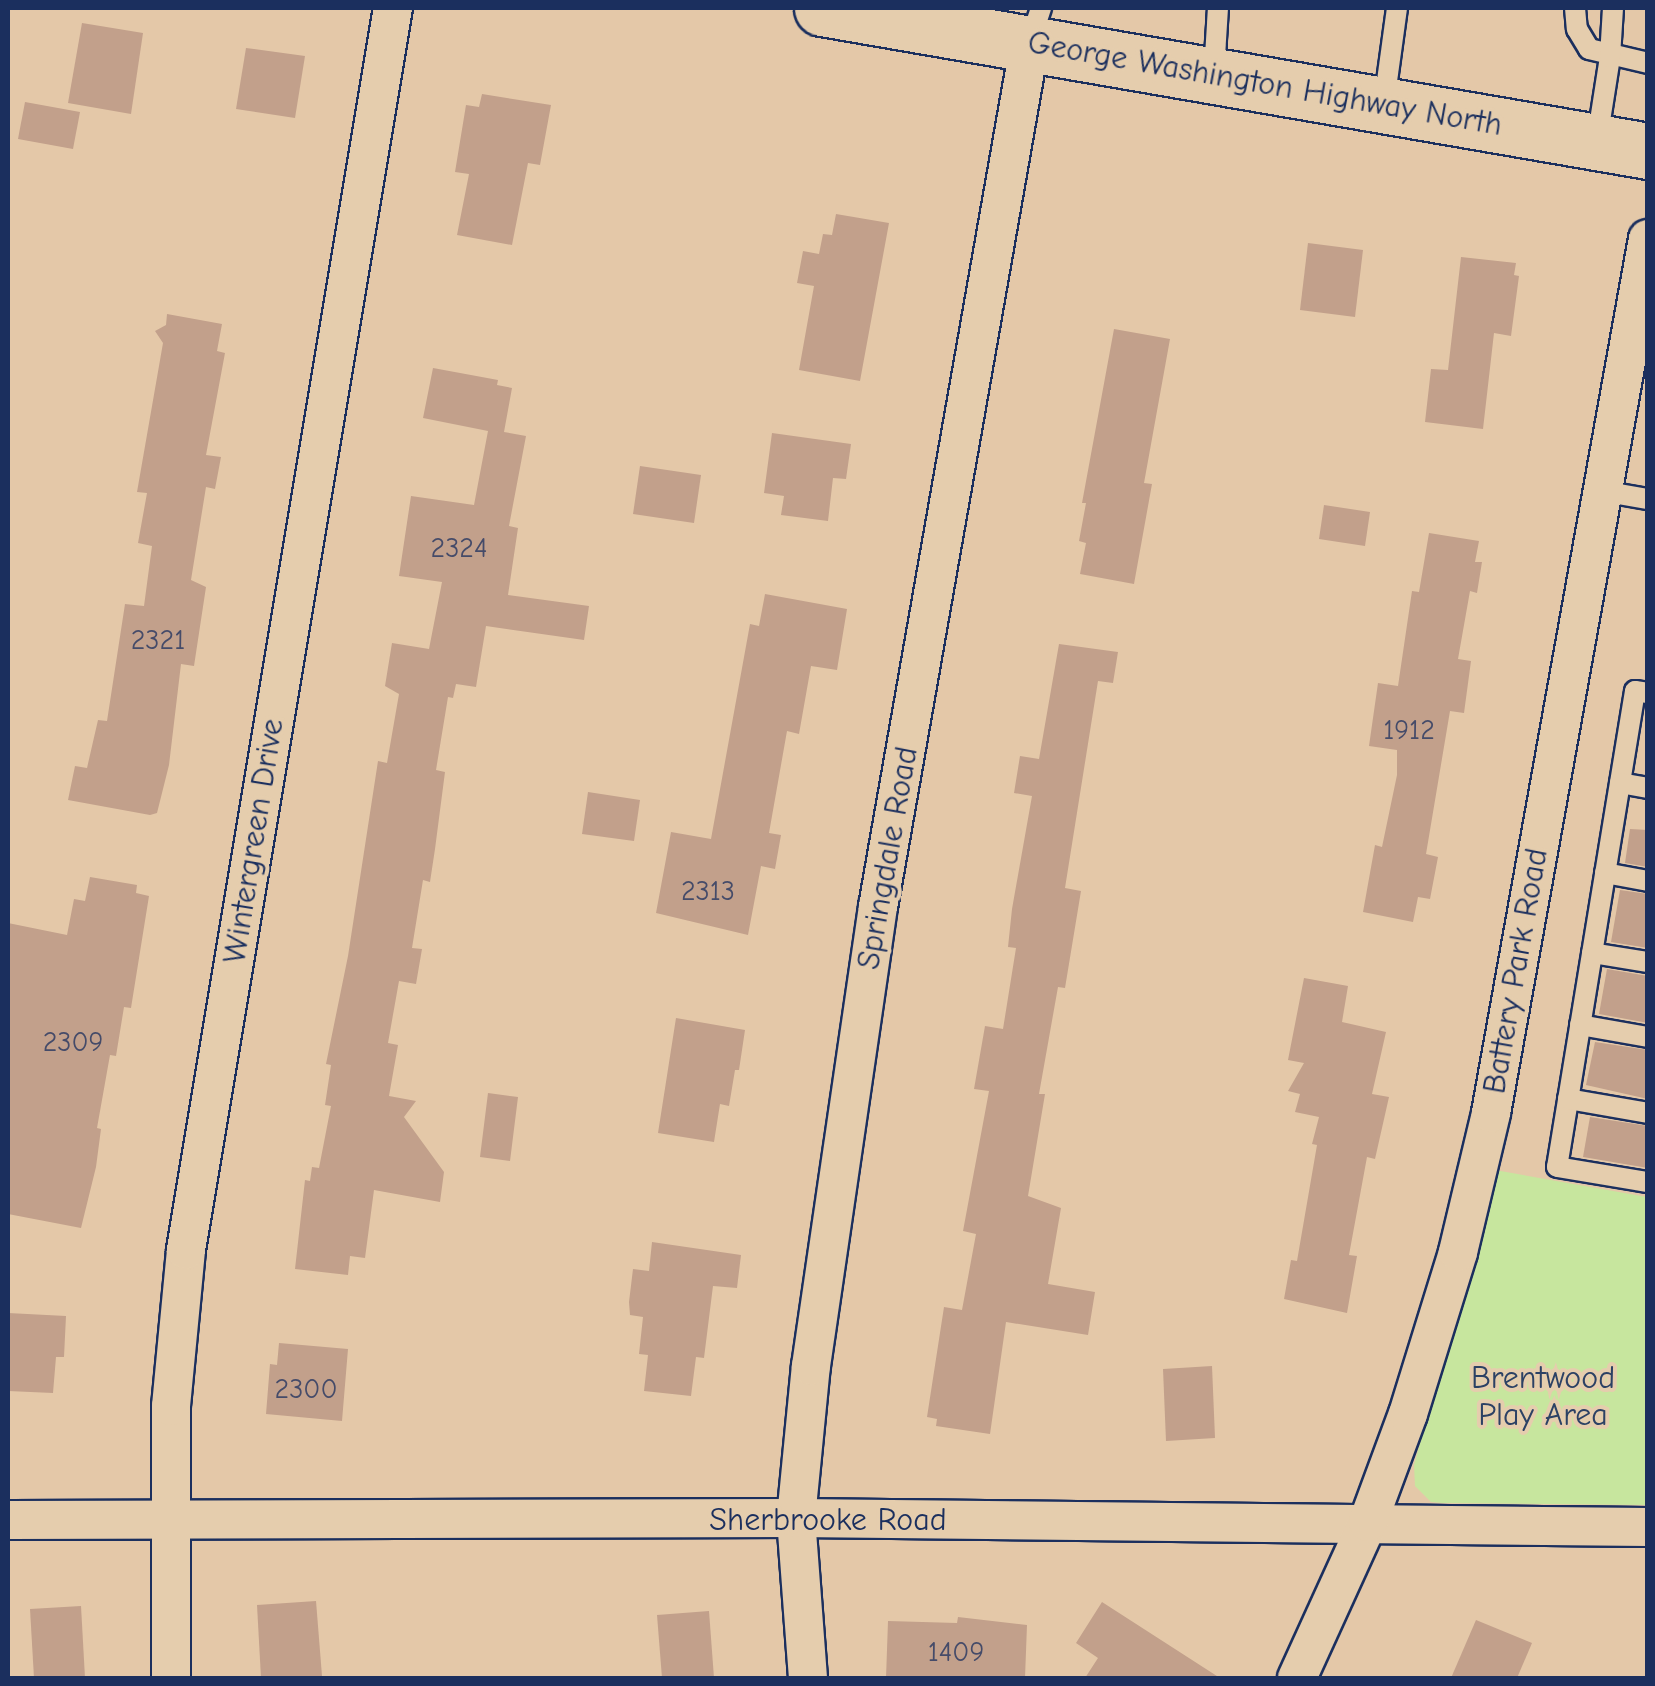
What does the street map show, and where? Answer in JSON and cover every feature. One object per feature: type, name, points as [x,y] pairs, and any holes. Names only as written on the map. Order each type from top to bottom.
[{"type":"main road","name":"George Washington Highway North","points":[[845,9],[1036,25],[1214,76],[1622,147]]},
{"type":"street","name":"Wintergreen Drive","points":[[171,1678],[171,1406],[186,1250],[393,8]]},
{"type":"street","name":"Springdale Road","points":[[808,1678],[796,1518],[810,1366],[878,907],[1036,25]]},
{"type":"street","name":"Battery Park Road","points":[[1297,1678],[1368,1522],[1408,1414],[1458,1252],[1491,1113],[1648,239]]},
{"type":"street","name":"Sherbrooke Road","points":[[8,1520],[796,1518],[1648,1527]]},
{"type":"lane","points":[[1214,76],[1218,8]]},
{"type":"lane","points":[[1380,8],[1395,31]]},
{"type":"lane","points":[[1383,106],[1397,8]]},
{"type":"lane","points":[[1575,8],[1577,29],[1590,49],[1610,57],[1648,63]]},
{"type":"lane","points":[[1612,8],[1610,57],[1622,147]]},
{"type":"lane","points":[[1602,491],[1648,499]]},
{"type":"lane","points":[[1648,693],[1635,691],[1557,1167],[1648,1182]]},
{"type":"lane","points":[[1620,783],[1648,788]]},
{"type":"lane","points":[[1605,874],[1648,881]]},
{"type":"lane","points":[[1592,953],[1648,962]]},
{"type":"lane","points":[[1580,1025],[1648,1037]]},
{"type":"lane","points":[[1568,1099],[1648,1112]]},
{"type":"green space","name":"Brentwood Play Area","points":[[1495,1170],[1647,1197],[1647,1505],[1442,1503],[1431,1502],[1415,1486],[1414,1465]]},
{"type":"building","points":[[82,23],[143,33],[131,114],[68,103]]},
{"type":"building","points":[[246,48],[305,56],[295,118],[236,109]]},
{"type":"building","points":[[482,94],[551,105],[540,165],[528,163],[512,245],[457,235],[469,174],[455,172],[466,105],[479,107]]},
{"type":"building","points":[[25,102],[80,112],[73,149],[18,139]]},
{"type":"building","points":[[836,214],[889,223],[860,381],[799,370],[814,286],[797,283],[803,251],[819,254],[823,234],[832,235]]},
{"type":"building","points":[[1308,243],[1363,250],[1355,317],[1300,310]]},
{"type":"building","points":[[1461,257],[1516,263],[1514,275],[1519,276],[1511,336],[1494,333],[1483,429],[1425,422],[1431,369],[1448,370]]},
{"type":"building","points":[[167,314],[222,324],[217,351],[225,353],[206,455],[221,457],[215,489],[206,487],[191,580],[206,587],[194,666],[181,664],[169,765],[157,813],[150,815],[68,800],[75,766],[87,768],[98,720],[107,721],[125,604],[144,606],[152,546],[138,543],[147,493],[137,492],[163,343],[155,331],[166,325]]},
{"type":"building","points":[[1114,329],[1170,339],[1144,483],[1152,484],[1134,584],[1080,574],[1086,543],[1079,541],[1086,503],[1082,503]]},
{"type":"building","points":[[433,368],[498,380],[497,385],[512,388],[504,432],[526,436],[509,526],[518,528],[508,595],[589,606],[584,640],[486,626],[476,687],[456,684],[453,698],[448,697],[436,770],[445,772],[435,849],[430,882],[423,880],[412,948],[422,949],[416,984],[399,981],[388,1043],[398,1045],[389,1096],[416,1101],[404,1117],[444,1172],[440,1202],[374,1190],[365,1258],[350,1256],[348,1275],[295,1269],[305,1180],[310,1181],[312,1167],[319,1168],[331,1106],[325,1105],[331,1065],[326,1064],[348,956],[378,761],[387,763],[399,694],[385,686],[392,643],[429,649],[442,582],[399,576],[411,496],[474,505],[488,431],[423,418]]},
{"type":"building","points":[[772,433],[851,444],[846,479],[833,478],[828,521],[781,515],[784,496],[764,493]]},
{"type":"building","points":[[640,466],[701,475],[694,523],[633,514]]},
{"type":"building","points":[[1324,505],[1370,512],[1365,546],[1319,539]]},
{"type":"building","points":[[1429,533],[1479,541],[1475,562],[1482,562],[1477,593],[1470,591],[1458,659],[1471,661],[1464,713],[1450,711],[1426,854],[1438,857],[1430,899],[1418,897],[1413,922],[1363,912],[1375,845],[1382,847],[1397,775],[1397,750],[1369,746],[1378,683],[1398,686],[1412,591],[1419,592]]},
{"type":"building","points":[[765,594],[847,609],[837,670],[811,666],[799,734],[787,731],[769,833],[781,835],[775,869],[761,866],[748,935],[656,913],[671,832],[711,839],[750,624],[759,626]]},
{"type":"building","points":[[1059,644],[1118,652],[1113,683],[1098,681],[1065,888],[1081,891],[1065,988],[1058,987],[1039,1094],[1045,1094],[1028,1196],[1061,1208],[1048,1284],[1095,1292],[1088,1335],[1006,1322],[990,1434],[936,1426],[937,1419],[927,1417],[944,1307],[962,1310],[976,1234],[963,1231],[989,1091],[974,1089],[985,1026],[1003,1029],[1016,948],[1008,947],[1012,909],[1032,796],[1014,793],[1020,756],[1039,759]]},
{"type":"building","points":[[588,792],[640,800],[634,841],[582,834]]},
{"type":"building","points":[[1630,829],[1648,830],[1648,867],[1625,863]]},
{"type":"building","points":[[90,877],[137,885],[136,893],[149,896],[131,1008],[124,1007],[116,1056],[110,1055],[97,1128],[101,1129],[96,1167],[81,1228],[8,1214],[8,923],[67,935],[74,899],[85,901]]},
{"type":"building","points":[[1620,890],[1648,894],[1648,948],[1611,942]]},
{"type":"building","points":[[1607,969],[1648,976],[1648,1023],[1599,1014]]},
{"type":"building","points":[[1304,978],[1348,986],[1342,1022],[1386,1032],[1372,1094],[1389,1097],[1375,1159],[1367,1157],[1349,1255],[1357,1256],[1347,1313],[1284,1299],[1291,1260],[1297,1261],[1319,1117],[1295,1112],[1300,1094],[1288,1091],[1304,1063],[1288,1060]]},
{"type":"building","points":[[676,1018],[745,1030],[739,1070],[735,1070],[729,1106],[720,1104],[714,1142],[658,1133]]},
{"type":"building","points":[[1595,1042],[1648,1050],[1648,1099],[1586,1085]]},
{"type":"building","points":[[488,1093],[518,1097],[510,1161],[480,1157]]},
{"type":"building","points":[[1590,1117],[1648,1126],[1648,1168],[1583,1157]]},
{"type":"building","points":[[652,1242],[741,1255],[737,1288],[713,1286],[704,1358],[696,1357],[691,1396],[644,1391],[648,1355],[639,1354],[643,1317],[630,1315],[629,1302],[633,1269],[649,1271]]},
{"type":"building","points":[[8,1313],[66,1316],[64,1357],[56,1357],[53,1393],[8,1391]]},
{"type":"building","points":[[279,1343],[348,1349],[342,1421],[266,1414],[270,1364],[277,1365]]},
{"type":"building","points":[[1212,1366],[1215,1438],[1166,1441],[1163,1369]]},
{"type":"building","points":[[316,1601],[322,1676],[261,1678],[257,1605]]},
{"type":"building","points":[[1102,1602],[1220,1678],[1085,1678],[1098,1658],[1076,1643]]},
{"type":"building","points":[[81,1606],[85,1678],[34,1678],[30,1609]]},
{"type":"building","points":[[709,1611],[714,1678],[662,1678],[657,1615]]},
{"type":"building","points":[[958,1617],[1027,1625],[1025,1678],[886,1678],[888,1621],[957,1623]]},
{"type":"building","points":[[1476,1620],[1532,1643],[1517,1678],[1451,1678]]}]
